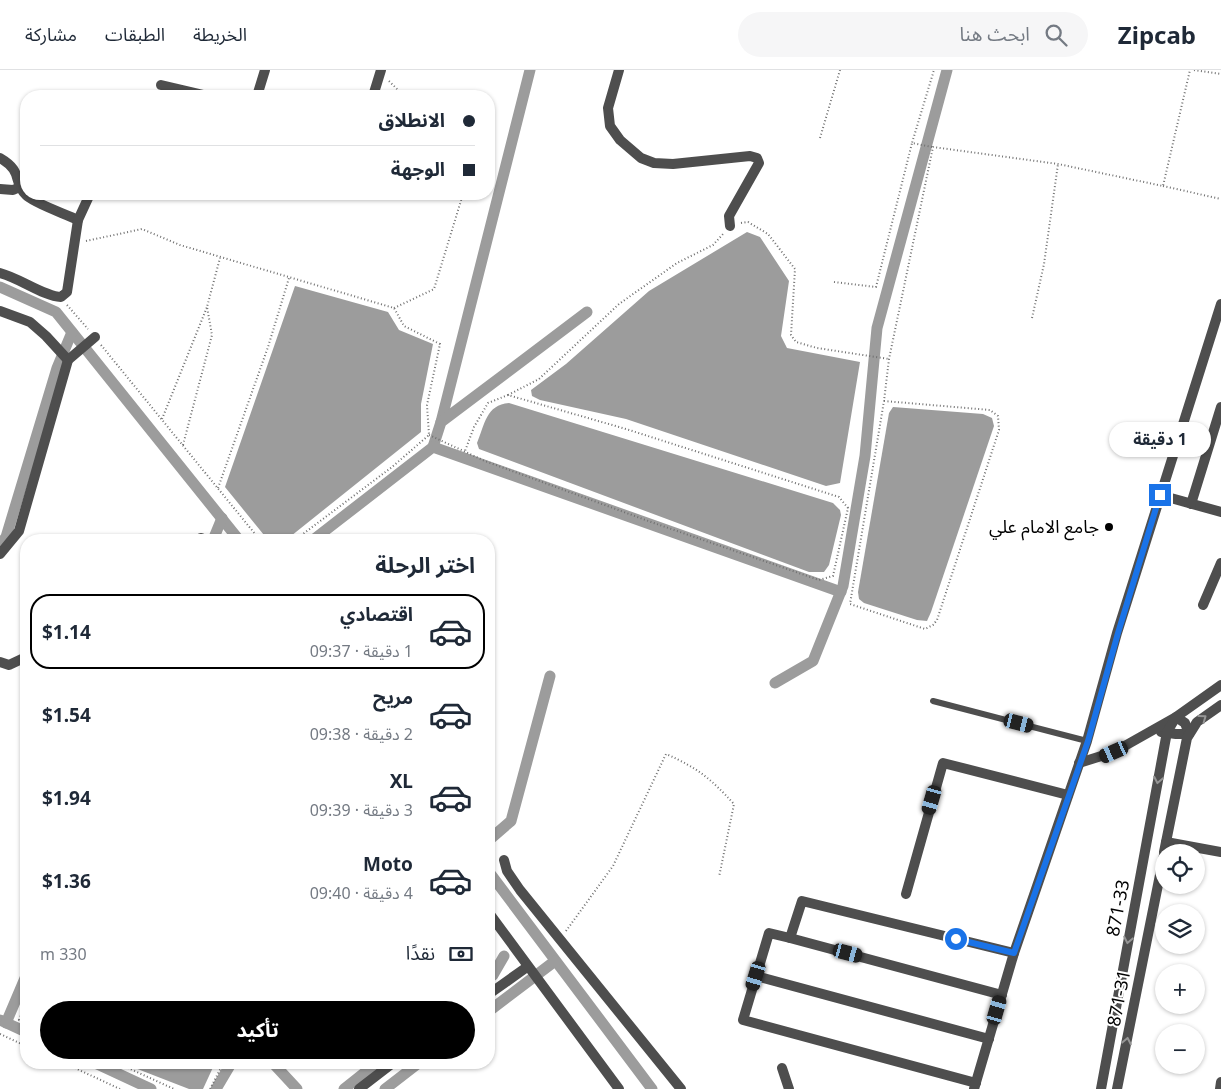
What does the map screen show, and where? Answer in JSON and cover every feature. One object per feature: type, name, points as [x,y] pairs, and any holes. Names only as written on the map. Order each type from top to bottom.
[{"type":"street","points":[[259,90],[265,70]]},
{"type":"street","points":[[619,70],[608,108],[610,126],[620,140],[641,158],[654,163],[673,164],[750,156],[757,158],[759,163],[729,216],[730,226]]},
{"type":"street","points":[[374,90],[380,72]]},
{"type":"street","points":[[161,85],[182,90]]},
{"type":"street","points":[[0,158],[14,169],[20,187],[13,190],[0,189]]},
{"type":"street","points":[[34,200],[78,220]]},
{"type":"street","points":[[0,273],[11,275],[53,297],[61,297],[67,292],[78,220],[87,200]]},
{"type":"street","points":[[1002,995],[769,933],[743,1020],[975,1086],[1002,995],[1014,953],[1088,741],[1120,624],[1221,304]]},
{"type":"street","points":[[0,311],[30,322],[68,360]]},
{"type":"street","points":[[0,554],[18,531],[68,360],[95,337]]},
{"type":"street","points":[[1192,504],[1217,431],[1221,407]]},
{"type":"street","points":[[1160,495],[1221,512]]},
{"type":"street","points":[[1203,605],[1221,563]]},
{"type":"street","points":[[0,662],[9,665],[20,660]]},
{"type":"street","points":[[1114,752],[1176,717],[1221,684]]},
{"type":"street","points":[[1189,734],[1197,722],[1221,705]]},
{"type":"street","points":[[1167,732],[1176,717]]},
{"type":"street","points":[[1176,717],[1185,723],[1189,734]]},
{"type":"street","name":"871-33","points":[[1101,1089],[1167,732]]},
{"type":"street","points":[[1079,763],[1130,748],[1158,733],[1189,734]]},
{"type":"street","name":"871-31","points":[[1166,842],[1189,734]]},
{"type":"street","points":[[906,894],[943,763],[1068,795]]},
{"type":"street","points":[[1166,842],[1221,852]]},
{"type":"street","points":[[504,860],[507,871],[520,890],[681,1089]]},
{"type":"street","name":"871-31","points":[[1117,1089],[1156,894]]},
{"type":"street","points":[[790,938],[802,901],[1014,953]]},
{"type":"street","points":[[495,922],[619,1089]]},
{"type":"street","points":[[495,990],[527,967]]},
{"type":"street","points":[[756,976],[989,1039]]},
{"type":"street","points":[[782,1068],[789,1089]]},
{"type":"street","points":[[359,1089],[385,1069]]},
{"type":"street","points":[[1220,1089],[1221,1082]]},
{"type":"lane","points":[[932,701],[1088,741]]},
{"type":"path","points":[[820,138],[840,70]]},
{"type":"path","points":[[834,282],[876,287],[912,143],[934,70]]},
{"type":"path","points":[[1163,186],[1190,70]]},
{"type":"path","points":[[1194,70],[1221,74]]},
{"type":"path","points":[[380,72],[399,90]]},
{"type":"path","points":[[912,143],[1058,164],[1221,199]]},
{"type":"path","points":[[884,401],[990,410],[998,416],[999,430],[936,620],[932,626],[925,629],[850,604],[884,401],[889,359],[933,147]]},
{"type":"path","points":[[1032,318],[1044,264],[1058,164]]},
{"type":"path","points":[[73,244],[142,229],[180,245],[220,258],[394,308],[434,289],[460,200]]},
{"type":"path","points":[[465,452],[474,427],[488,403],[508,396],[539,379],[619,304],[677,263],[713,245],[730,226],[748,222],[768,234],[795,269],[791,334],[796,342],[817,348],[889,359]]},
{"type":"path","points":[[162,419],[207,307],[220,258]]},
{"type":"path","points":[[218,488],[268,347],[289,278]]},
{"type":"path","points":[[61,297],[255,534]]},
{"type":"path","points":[[183,445],[212,335],[207,307]]},
{"type":"path","points":[[394,308],[404,326],[440,344],[427,405],[429,435]]},
{"type":"path","points":[[429,435],[465,452],[651,522],[819,580],[833,576],[848,508],[839,497],[626,429],[508,396]]},
{"type":"path","points":[[303,534],[392,466],[429,435]]},
{"type":"path","points":[[560,939],[613,866],[666,754],[692,766],[713,780],[734,804],[719,878]]},
{"type":"path","points":[[0,1034],[20,1043]]},
{"type":"path","points":[[77,1069],[120,1089]]},
{"type":"path","points":[[130,1069],[174,1089]]},
{"type":"path","points":[[210,1089],[220,1069]]},
{"type":"shaded area","points":[[747,232],[760,237],[789,281],[781,336],[787,348],[860,362],[840,483],[826,486],[626,419],[540,400],[532,396],[531,390],[566,364],[649,291]]},
{"type":"shaded area","points":[[295,286],[388,312],[399,330],[433,344],[421,404],[421,432],[294,534],[263,534],[225,487]]},
{"type":"shaded area","points":[[509,403],[833,503],[840,510],[841,515],[829,565],[824,572],[809,572],[479,449],[477,443],[487,417],[495,407]]},
{"type":"shaded area","points":[[893,407],[983,414],[992,418],[994,426],[927,621],[917,620],[864,603],[859,599],[858,592],[889,413]]},
{"type":"shaded area","points":[[137,1069],[212,1069],[203,1089],[189,1089]]},
{"type":"waterway","points":[[441,422],[530,70]]},
{"type":"waterway","points":[[775,683],[813,661],[843,586],[865,456],[877,328],[947,70]]},
{"type":"waterway","points":[[0,287],[56,312],[234,534]]},
{"type":"waterway","points":[[433,447],[441,422],[587,312]]},
{"type":"waterway","points":[[0,545],[6,537],[57,368],[72,332]]},
{"type":"waterway","points":[[321,534],[433,447],[841,592]]},
{"type":"waterway","points":[[215,534],[222,518]]},
{"type":"waterway","points":[[495,835],[511,821],[550,676]]},
{"type":"waterway","points":[[495,880],[652,1089]]},
{"type":"waterway","points":[[495,972],[504,956]]},
{"type":"waterway","points":[[495,1006],[555,961]]},
{"type":"waterway","points":[[6,1023],[20,990]]},
{"type":"waterway","points":[[0,1020],[20,1029]]},
{"type":"waterway","points":[[108,1069],[151,1089]]},
{"type":"waterway","points":[[216,1089],[228,1069]]},
{"type":"waterway","points":[[278,1069],[297,1089]]},
{"type":"waterway","points":[[344,1089],[369,1069]]},
{"type":"waterway","points":[[385,1089],[411,1069]]},
{"type":"place","name":"جامع اﻻمام علي","points":[[1109,527]]},
{"type":"route","points":[[956,939],[1014,953],[1088,741],[1118,633],[1160,495]]}]
